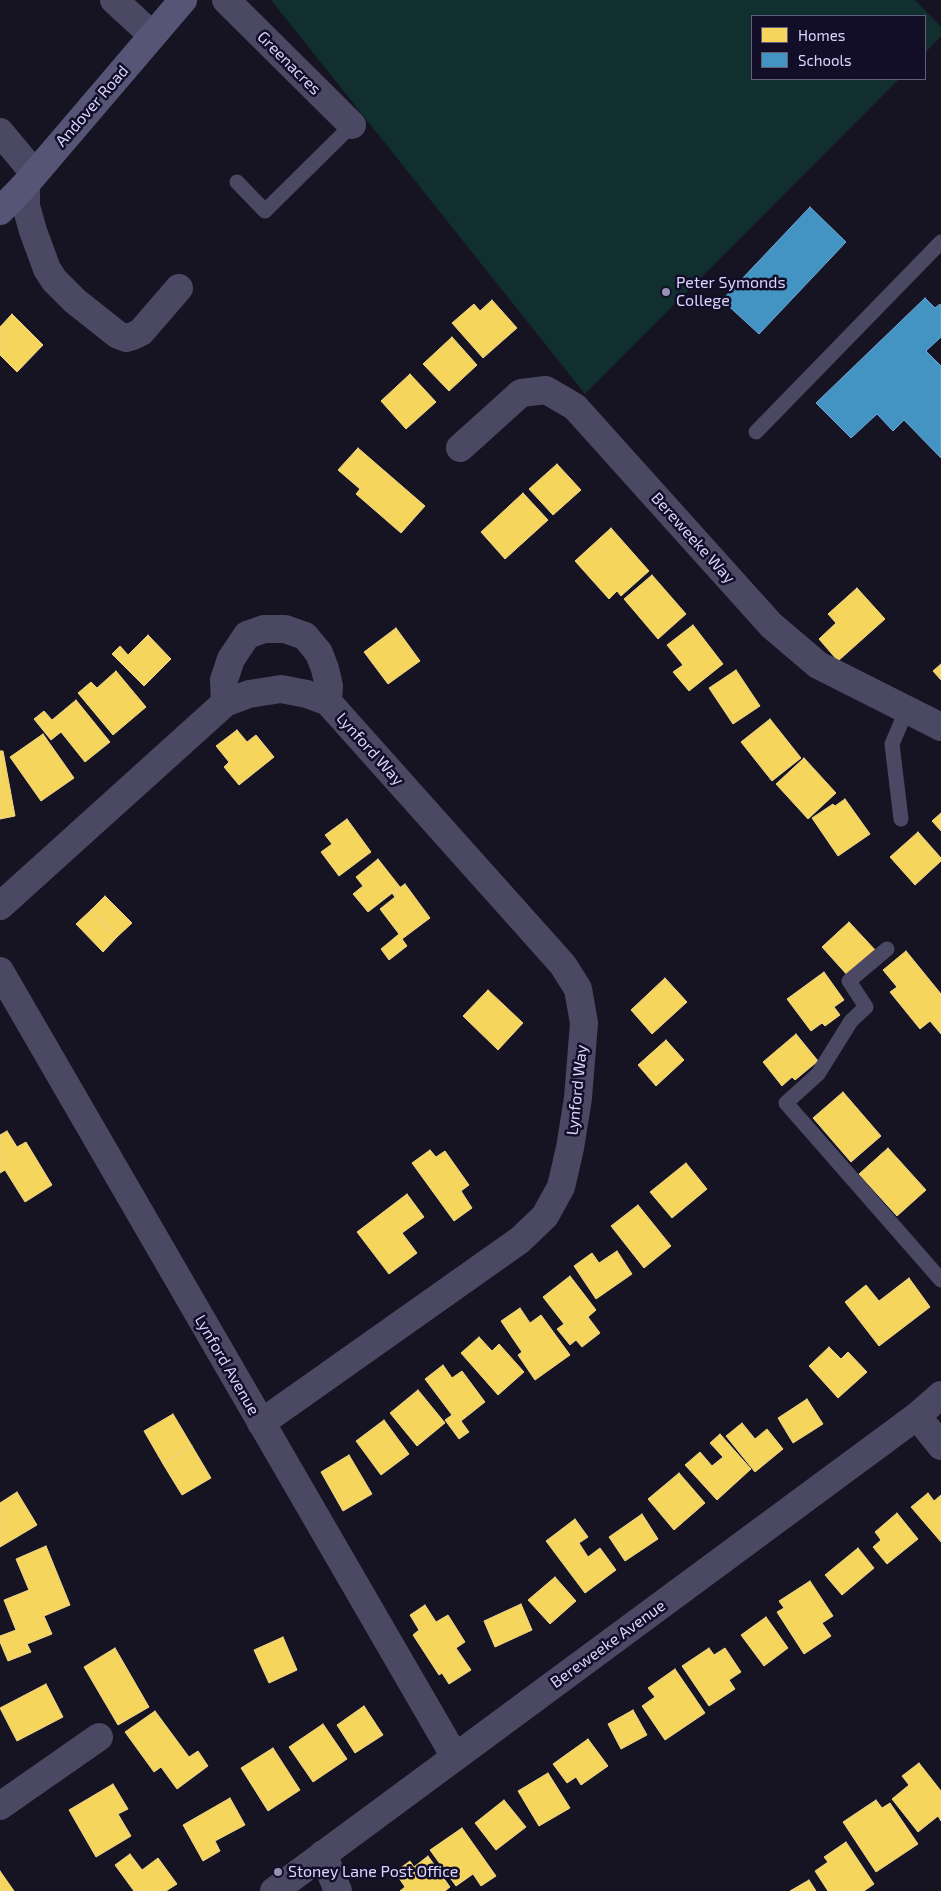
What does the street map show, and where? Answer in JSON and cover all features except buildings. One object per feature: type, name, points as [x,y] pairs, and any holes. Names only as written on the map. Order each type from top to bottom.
[{"type":"main road","name":"Andover Road","points":[[0,211],[183,0]]},
{"type":"street","points":[[114,0],[152,35]]},
{"type":"street","name":"Greenacres","points":[[226,0],[352,125]]},
{"type":"street","points":[[0,132],[30,178],[26,206],[47,269],[54,280],[75,301],[118,335],[126,338],[141,332],[179,288]]},
{"type":"street","name":"Bereweeke Way","points":[[460,448],[521,393],[546,390],[575,407],[771,625],[818,665],[941,727]]},
{"type":"street","name":"Lynford Way","points":[[226,703],[224,680],[231,659],[247,635],[264,629],[285,629],[305,636],[319,654],[329,686],[328,702]]},
{"type":"street","name":"Lynford Way","points":[[0,906],[226,703],[249,694],[281,689],[307,694],[328,702],[563,965],[578,988],[584,1023],[578,1098],[570,1148],[561,1187],[545,1216],[520,1240],[260,1423]]},
{"type":"street","name":"Lynford Avenue","points":[[0,971],[455,1757]]},
{"type":"street","name":"Bereweeke Avenue","points":[[274,1891],[917,1416],[941,1395]]},
{"type":"street","points":[[917,1416],[941,1446]]},
{"type":"street","points":[[0,1806],[99,1737]]},
{"type":"street","points":[[323,1854],[338,1891]]},
{"type":"lane","points":[[236,182],[265,211],[352,125]]},
{"type":"lane","points":[[756,432],[941,242]]},
{"type":"lane","points":[[901,819],[892,744],[907,709]]},
{"type":"lane","points":[[888,949],[849,981],[866,1007],[851,1021],[818,1074],[786,1103],[941,1280]]},
{"type":"green space","name":"Peter Symonds College","points":[[271,0],[915,0],[941,27],[941,36],[926,52],[926,15],[751,15],[751,80],[898,80],[585,394]]},
{"type":"place","name":"Peter Symonds College","points":[[666,292]]},
{"type":"place","name":"Stoney Lane Post Office","points":[[278,1872]]}]
